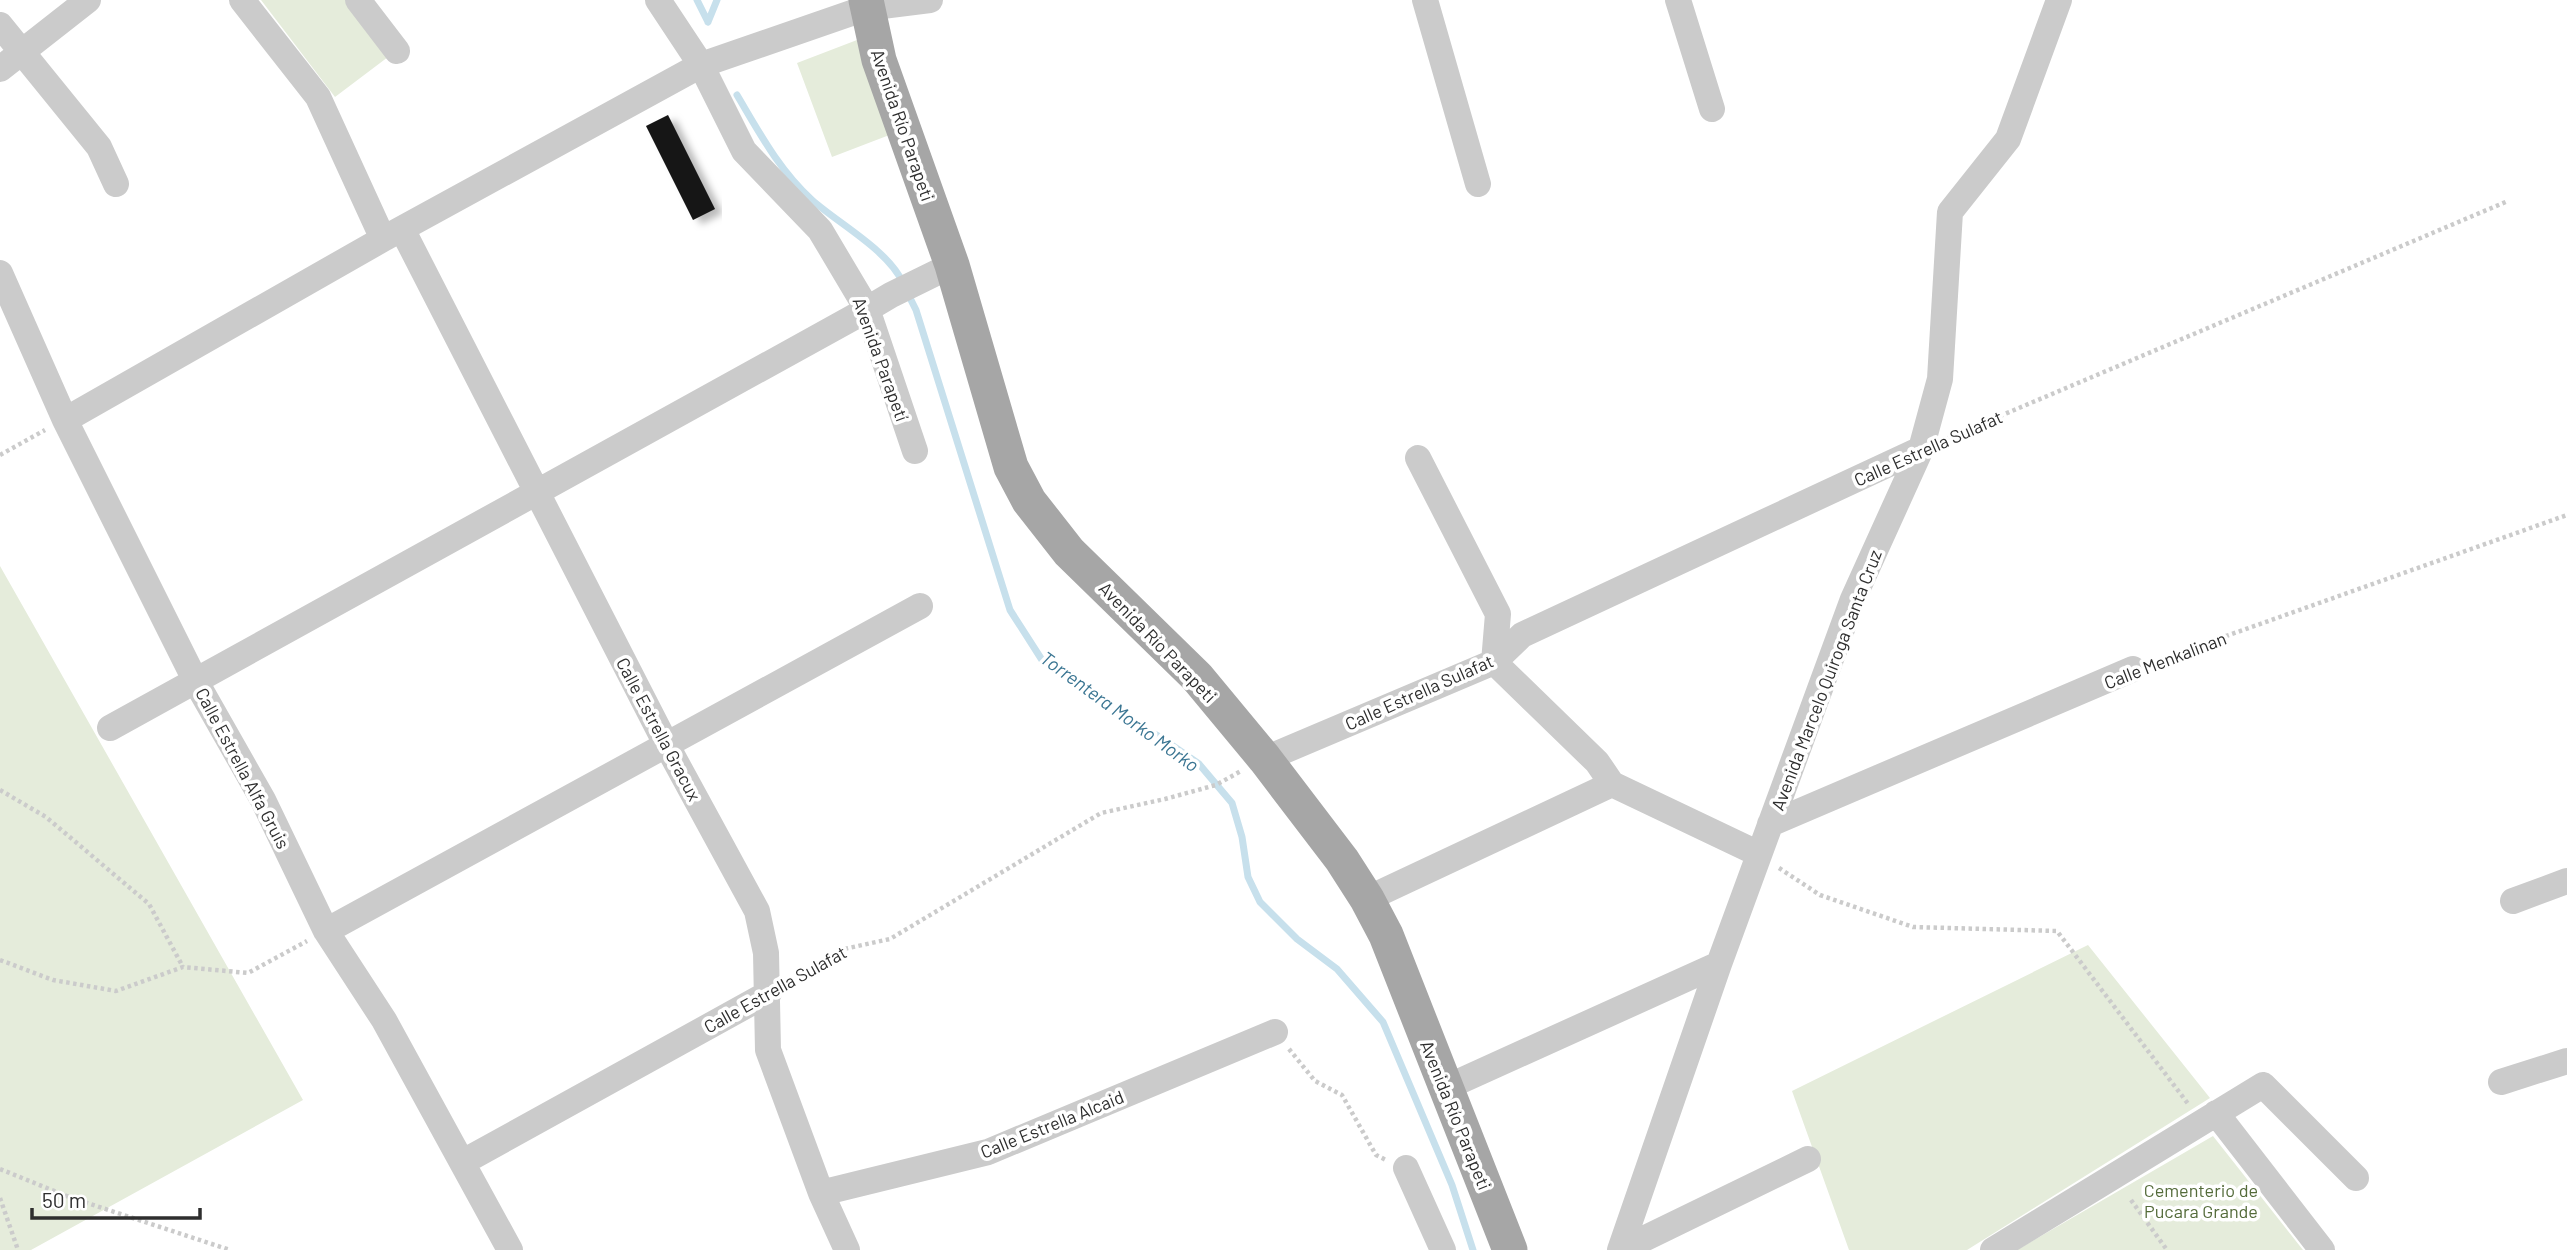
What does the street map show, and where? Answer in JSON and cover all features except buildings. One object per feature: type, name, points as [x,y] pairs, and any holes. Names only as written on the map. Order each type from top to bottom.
[{"type":"main road","name":"Avenida Río Parapeti","points":[[866,4],[937,271],[1011,467],[1029,502],[1069,552],[1197,677],[1265,758],[1342,860],[1386,935],[1510,1250]]},
{"type":"street","points":[[0,69],[88,0]]},
{"type":"street","name":"Calle Estrella Gracux","points":[[242,0],[318,97],[536,494],[666,744],[757,911],[766,953],[769,993],[768,1050],[821,1193],[847,1250]]},
{"type":"street","points":[[358,0],[397,51]]},
{"type":"street","name":"Avenida Parapetí","points":[[658,0],[701,65],[744,151],[820,230],[867,309],[915,451]]},
{"type":"street","points":[[65,419],[392,234],[701,65],[866,4],[930,0]]},
{"type":"street","points":[[1425,0],[1478,184]]},
{"type":"street","points":[[1678,0],[1712,109]]},
{"type":"street","name":"Avenida Marcelo Quiroga Santa Cruz","points":[[1621,1250],[1718,964],[1853,599],[1921,449],[1940,379],[1950,212],[2008,139],[2059,0]]},
{"type":"street","points":[[0,24],[99,147],[116,184]]},
{"type":"street","points":[[110,729],[937,271]]},
{"type":"street","name":"Calle Estrella Alfa Gruis","points":[[0,273],[65,419],[196,682],[263,800],[326,931],[384,1020],[510,1250]]},
{"type":"street","name":"Calle Estrella Sulafat","points":[[1265,758],[1494,662],[1522,635],[1921,449]]},
{"type":"street","points":[[1418,458],[1498,614],[1494,662],[1597,762],[1612,784],[1759,854]]},
{"type":"street","points":[[326,931],[920,606]]},
{"type":"street","name":"Calle Menkalinan","points":[[1770,824],[2133,669]]},
{"type":"street","points":[[1367,899],[1612,784]]},
{"type":"street","points":[[2513,901],[2567,881]]},
{"type":"street","points":[[1445,1088],[1718,964]]},
{"type":"street","name":"Calle Estrella Sulafat","points":[[463,1162],[769,993]]},
{"type":"street","name":"Calle Estrella Alcaid","points":[[821,1193],[988,1152],[1275,1032]]},
{"type":"street","points":[[2501,1082],[2567,1061]]},
{"type":"street","points":[[1993,1250],[2263,1086],[2356,1178]]},
{"type":"street","points":[[2209,1118],[2322,1250]]},
{"type":"street","points":[[1621,1250],[1808,1160]]},
{"type":"street","points":[[1406,1168],[1438,1248]]},
{"type":"path","name":"Calle Estrella Sulafat","points":[[1921,449],[2508,201]]},
{"type":"path","points":[[0,455],[65,419]]},
{"type":"path","name":"Calle Menkalinan","points":[[2133,669],[2567,515]]},
{"type":"path","name":"Calle Estrella Sulafat","points":[[769,993],[844,948],[890,939],[1101,813],[1216,785],[1265,758]]},
{"type":"path","points":[[0,790],[46,817],[149,904],[183,967]]},
{"type":"path","points":[[1759,854],[1820,895],[1913,926],[2057,931],[2209,1118]]},
{"type":"path","points":[[0,960],[53,980],[116,991],[183,967],[248,973],[326,931]]},
{"type":"path","points":[[1275,1032],[1315,1081],[1342,1095],[1376,1156],[1406,1168]]},
{"type":"path","points":[[0,1169],[69,1197],[230,1250]]},
{"type":"path","points":[[0,1198],[18,1250]]},
{"type":"path","points":[[2131,1200],[2167,1250]]},
{"type":"green space","points":[[261,0],[345,0],[388,57],[335,97]]},
{"type":"green space","points":[[857,40],[892,134],[832,157],[797,63]]},
{"type":"green space","points":[[0,566],[303,1100],[31,1250],[0,1250]]},
{"type":"green space","points":[[2088,945],[2210,1098],[1967,1250],[1849,1250],[1792,1091]]},
{"type":"green space","name":"Cementerio de Pucara Grande","points":[[2213,1136],[2303,1250],[2017,1250]]},
{"type":"waterway","name":"Torrentera Morko Morko","points":[[697,0],[708,22]]},
{"type":"waterway","points":[[708,22],[717,0]]},
{"type":"waterway","name":"Torrentera Morko Morko","points":[[737,95],[789,176],[812,200],[886,259],[903,283]]},
{"type":"waterway","name":"Torrentera Morko Morko","points":[[908,294],[916,310],[1010,610],[1042,660],[1114,711],[1160,737],[1199,764],[1232,803],[1242,837],[1248,877],[1260,902],[1297,939],[1337,969],[1383,1022],[1452,1185],[1473,1250]]}]
